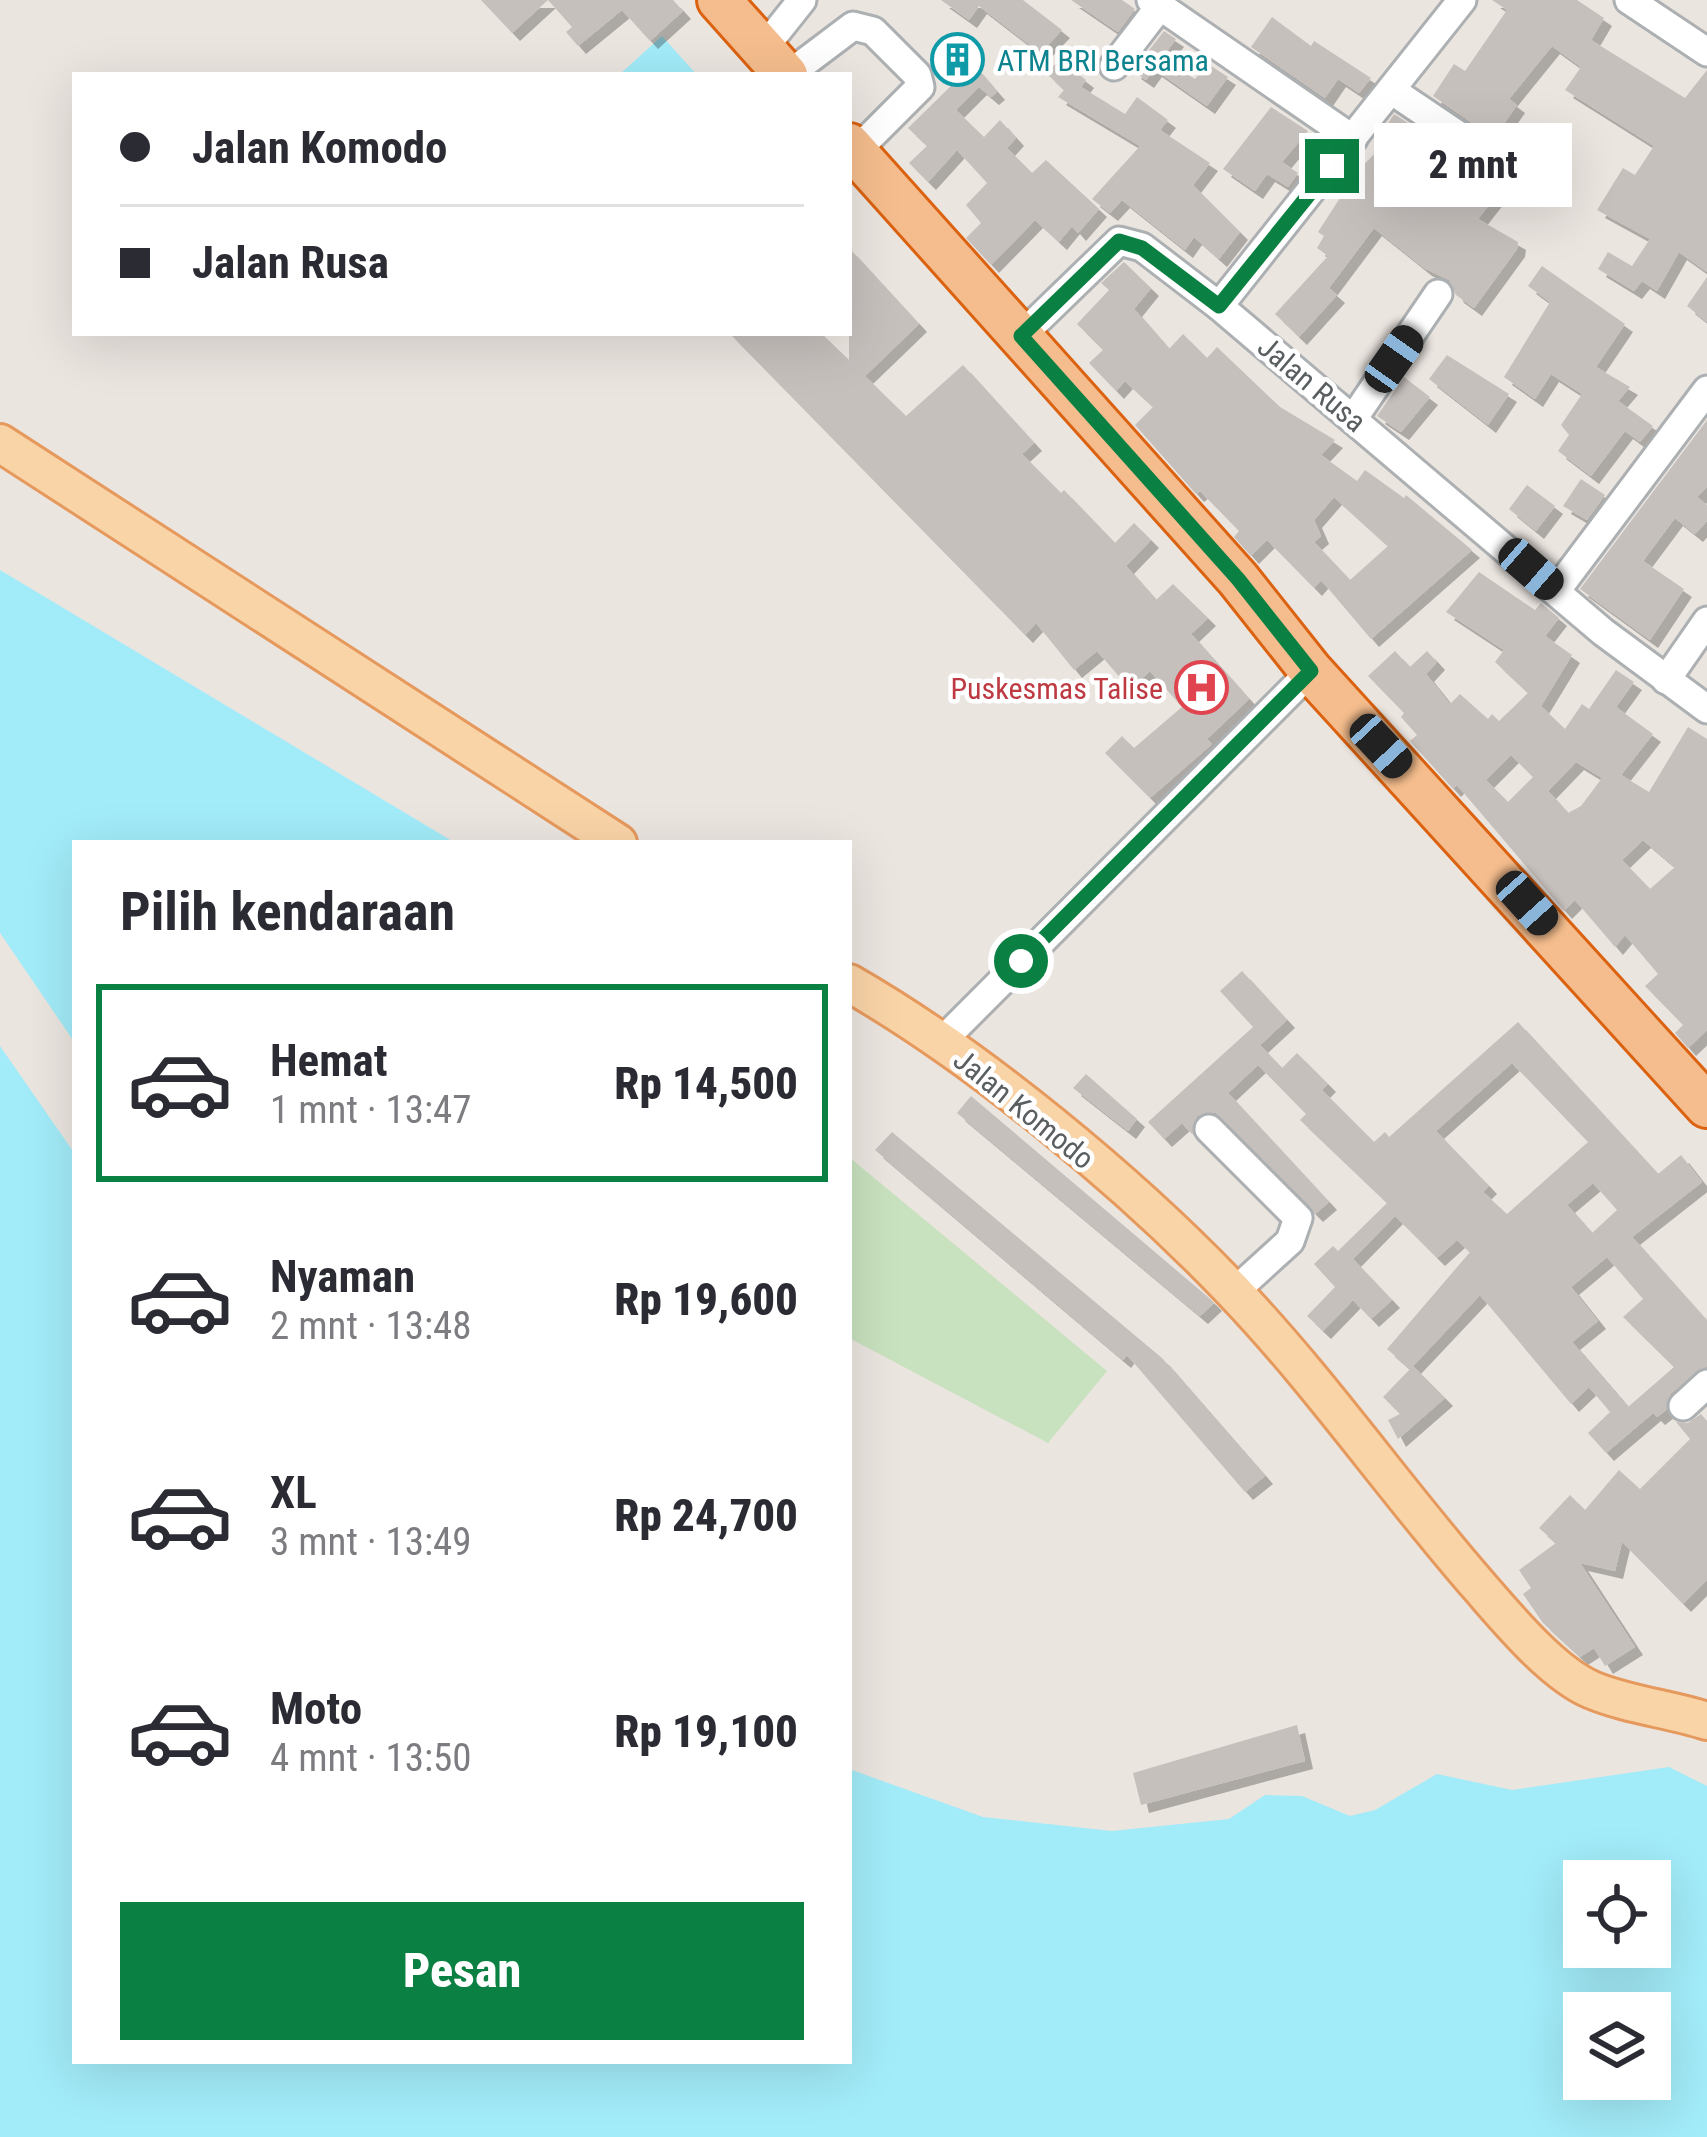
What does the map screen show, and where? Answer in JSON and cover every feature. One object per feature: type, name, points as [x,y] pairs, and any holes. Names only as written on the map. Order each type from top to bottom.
[{"type":"highway","points":[[719,0],[779,66]]},
{"type":"highway","points":[[852,149],[1238,579],[1311,671],[1707,1106]]},
{"type":"main road","points":[[0,442],[614,840]]},
{"type":"main road","points":[[852,984],[941,1042]]},
{"type":"main road","name":"Jalan Komodo","points":[[941,1042],[1032,1112],[1234,1292],[1408,1505],[1522,1635],[1590,1689],[1707,1721]]},
{"type":"street","points":[[779,66],[802,0]]},
{"type":"street","points":[[1219,306],[1462,0]]},
{"type":"street","points":[[1629,0],[1707,52]]},
{"type":"street","points":[[1114,66],[1155,3],[1353,139]]},
{"type":"street","points":[[779,66],[853,26],[873,31],[917,75],[913,99],[852,149]]},
{"type":"street","points":[[1391,90],[1516,174]]},
{"type":"street","name":"Jalan Rusa","points":[[1021,336],[1119,241],[1142,248],[1219,306],[1556,591],[1707,709]]},
{"type":"street","points":[[1353,419],[1438,294]]},
{"type":"street","points":[[1556,591],[1707,390]]},
{"type":"street","points":[[1666,680],[1707,621]]},
{"type":"street","name":"Jalan Komodo","points":[[941,1042],[1311,671]]},
{"type":"street","points":[[1210,1129],[1298,1219],[1290,1241],[1234,1292]]},
{"type":"street","points":[[1683,1406],[1707,1384]]},
{"type":"green space","points":[[852,1159],[1107,1371],[1048,1443],[852,1340]]},
{"type":"water","points":[[662,36],[694,72],[622,72]]},
{"type":"water","points":[[0,570],[450,840],[72,840],[72,1039],[0,933]]},
{"type":"water","points":[[0,1046],[72,1150],[72,2064],[852,2064],[852,1770],[983,1817],[1112,1831],[1229,1819],[1265,1795],[1302,1796],[1350,1816],[1375,1810],[1437,1774],[1512,1790],[1669,1767],[1707,1786],[1707,2137],[0,2137]]},
{"type":"building","points":[[481,0],[548,0],[512,33]]},
{"type":"building","points":[[548,0],[673,0],[683,11],[650,41],[622,10],[578,46],[566,32],[572,27]]},
{"type":"building","points":[[941,0],[1023,0],[1062,30],[1040,53],[979,6],[969,20]]},
{"type":"building","points":[[1071,0],[1122,0],[1135,9],[1118,32]]},
{"type":"building","points":[[1492,0],[1577,0],[1604,18],[1591,40],[1685,98],[1707,70],[1707,272],[1679,252],[1657,291],[1642,281],[1634,291],[1598,269],[1608,252],[1632,266],[1650,239],[1597,210],[1623,168],[1635,175],[1654,146],[1565,90],[1581,67],[1552,46],[1509,99],[1517,105],[1494,138],[1433,96],[1454,64],[1465,71],[1507,10]]},
{"type":"building","points":[[1272,17],[1311,46],[1314,41],[1371,78],[1359,93],[1338,79],[1325,98],[1251,47]]},
{"type":"building","points":[[1164,31],[1176,39],[1162,58],[1195,79],[1208,64],[1228,77],[1207,106],[1154,69],[1146,80],[1133,71]]},
{"type":"building","points":[[959,48],[997,92],[991,97],[979,87],[956,110],[984,137],[1000,120],[1016,138],[1007,148],[1032,173],[1046,160],[1099,209],[1078,233],[1072,226],[1059,242],[1035,220],[991,265],[966,238],[981,223],[966,205],[987,183],[957,150],[928,182],[909,163],[927,146],[908,128],[963,74],[947,62]]},
{"type":"building","points":[[1059,59],[1086,80],[1081,87],[1125,114],[1137,97],[1168,120],[1160,130],[1210,163],[1193,185],[1240,232],[1219,259],[1194,237],[1185,250],[1122,200],[1110,213],[1092,199],[1140,146],[1058,97],[1064,90],[1047,74]]},
{"type":"building","points":[[1271,107],[1308,131],[1282,162],[1298,173],[1288,187],[1267,174],[1255,191],[1223,169]]},
{"type":"building","points":[[1394,114],[1437,142],[1413,180],[1444,204],[1475,168],[1503,187],[1478,219],[1518,242],[1517,249],[1474,308],[1456,295],[1449,280],[1424,268],[1374,228],[1329,288],[1337,295],[1299,337],[1275,314],[1328,256],[1317,248],[1324,236],[1318,232],[1358,170],[1393,136],[1384,130]]},
{"type":"building","points":[[852,251],[919,324],[865,376],[906,416],[963,365],[1034,443],[1022,454],[1061,493],[1064,490],[1115,543],[1134,523],[1151,540],[1126,566],[1156,600],[1173,584],[1208,618],[1191,634],[1249,699],[1207,739],[1212,744],[1150,798],[1105,753],[1122,736],[1134,748],[1182,707],[1150,671],[1130,689],[1097,651],[1074,670],[1036,623],[1025,635],[732,336],[824,336],[849,360]]},
{"type":"building","points":[[1124,262],[1151,288],[1134,309],[1169,349],[1183,334],[1207,358],[1217,347],[1280,407],[1335,440],[1321,455],[1357,481],[1365,470],[1404,498],[1406,495],[1472,550],[1371,639],[1321,580],[1314,588],[1267,540],[1251,556],[1234,537],[1239,531],[1200,491],[1196,494],[1135,425],[1153,407],[1125,381],[1116,391],[1089,363],[1103,350],[1077,324],[1109,290],[1101,283]],"holes":[[[1334,497],[1388,546],[1350,580],[1314,542],[1321,536],[1314,520]]]},
{"type":"building","points":[[1542,266],[1625,324],[1596,367],[1630,387],[1618,401],[1653,426],[1640,442],[1625,431],[1591,476],[1558,451],[1569,435],[1561,425],[1582,394],[1551,374],[1535,399],[1504,377],[1550,302],[1528,286]]},
{"type":"building","points":[[1707,277],[1707,322],[1687,306]]},
{"type":"building","points":[[1447,355],[1509,394],[1488,425],[1429,379]]},
{"type":"building","points":[[1404,377],[1430,397],[1401,432],[1377,416]]},
{"type":"building","points":[[1707,420],[1707,487],[1697,497],[1707,505],[1707,521],[1695,534],[1675,518],[1643,561],[1684,589],[1650,640],[1580,589]]},
{"type":"building","points":[[1581,479],[1605,495],[1587,520],[1563,506]]},
{"type":"building","points":[[1527,485],[1555,506],[1536,531],[1509,509]]},
{"type":"building","points":[[1479,572],[1535,610],[1541,603],[1559,618],[1545,636],[1572,655],[1541,706],[1565,729],[1582,704],[1589,709],[1616,670],[1634,682],[1616,707],[1653,734],[1621,775],[1649,792],[1688,727],[1707,739],[1707,1030],[1688,1048],[1675,1033],[1683,1025],[1645,986],[1658,974],[1625,935],[1615,947],[1575,900],[1564,911],[1457,785],[1453,789],[1410,741],[1417,735],[1401,717],[1404,713],[1368,676],[1395,651],[1410,667],[1427,651],[1437,662],[1426,674],[1450,704],[1460,694],[1488,719],[1492,714],[1499,721],[1528,693],[1495,662],[1504,650],[1446,612]],"holes":[[[1511,755],[1533,777],[1508,802],[1486,780]],[[1576,762],[1602,778],[1581,806],[1568,813],[1548,791]],[[1643,840],[1675,867],[1650,889],[1622,860]]]},
{"type":"building","points":[[1242,971],[1287,1020],[1260,1045],[1282,1068],[1297,1053],[1328,1084],[1322,1090],[1374,1142],[1385,1132],[1389,1137],[1518,1022],[1658,1174],[1681,1155],[1702,1182],[1632,1237],[1707,1321],[1707,1366],[1671,1393],[1666,1410],[1657,1417],[1653,1413],[1606,1453],[1588,1433],[1610,1412],[1589,1387],[1571,1404],[1480,1295],[1413,1366],[1445,1398],[1398,1439],[1388,1420],[1400,1414],[1383,1397],[1410,1369],[1387,1349],[1470,1252],[1457,1240],[1437,1258],[1395,1216],[1353,1259],[1392,1300],[1371,1319],[1353,1300],[1323,1331],[1307,1316],[1335,1287],[1314,1264],[1333,1246],[1338,1251],[1387,1203],[1300,1120],[1306,1114],[1258,1065],[1228,1093],[1329,1202],[1315,1214],[1215,1112],[1197,1116],[1192,1134],[1182,1123],[1164,1139],[1148,1122],[1253,1027],[1220,991]],"holes":[[[1512,1063],[1588,1142],[1507,1214],[1483,1192],[1489,1186],[1436,1131]],[[1593,1183],[1617,1210],[1592,1233],[1567,1205]],[[1607,1257],[1643,1299],[1623,1317],[1674,1367],[1628,1407],[1572,1342],[1598,1321],[1571,1287]]]},
{"type":"building","points":[[1086,1074],[1137,1119],[1128,1131],[1073,1088]]},
{"type":"building","points":[[971,1096],[1214,1303],[1200,1316],[957,1113]]},
{"type":"building","points":[[892,1132],[1162,1358],[1265,1476],[1245,1492],[1127,1355],[1123,1360],[875,1150]]},
{"type":"building","points":[[1701,1414],[1707,1421],[1707,1580],[1683,1604],[1622,1542],[1615,1571],[1580,1563],[1635,1647],[1605,1666],[1594,1648],[1580,1657],[1543,1623],[1523,1594],[1531,1588],[1519,1570],[1556,1543],[1539,1528],[1570,1495],[1585,1510],[1619,1470],[1640,1489],[1690,1439],[1676,1422],[1688,1423]]},
{"type":"building","points":[[1297,1725],[1305,1761],[1141,1805],[1133,1773]]},
{"type":"place","name":"ATM BRI Bersama","points":[[958,60]]},
{"type":"place","name":"Puskesmas Talise","points":[[1202,688]]},
{"type":"route","points":[[1021,961],[1311,671],[1238,579],[1021,336],[1119,241],[1142,248],[1219,306],[1332,166]]}]
